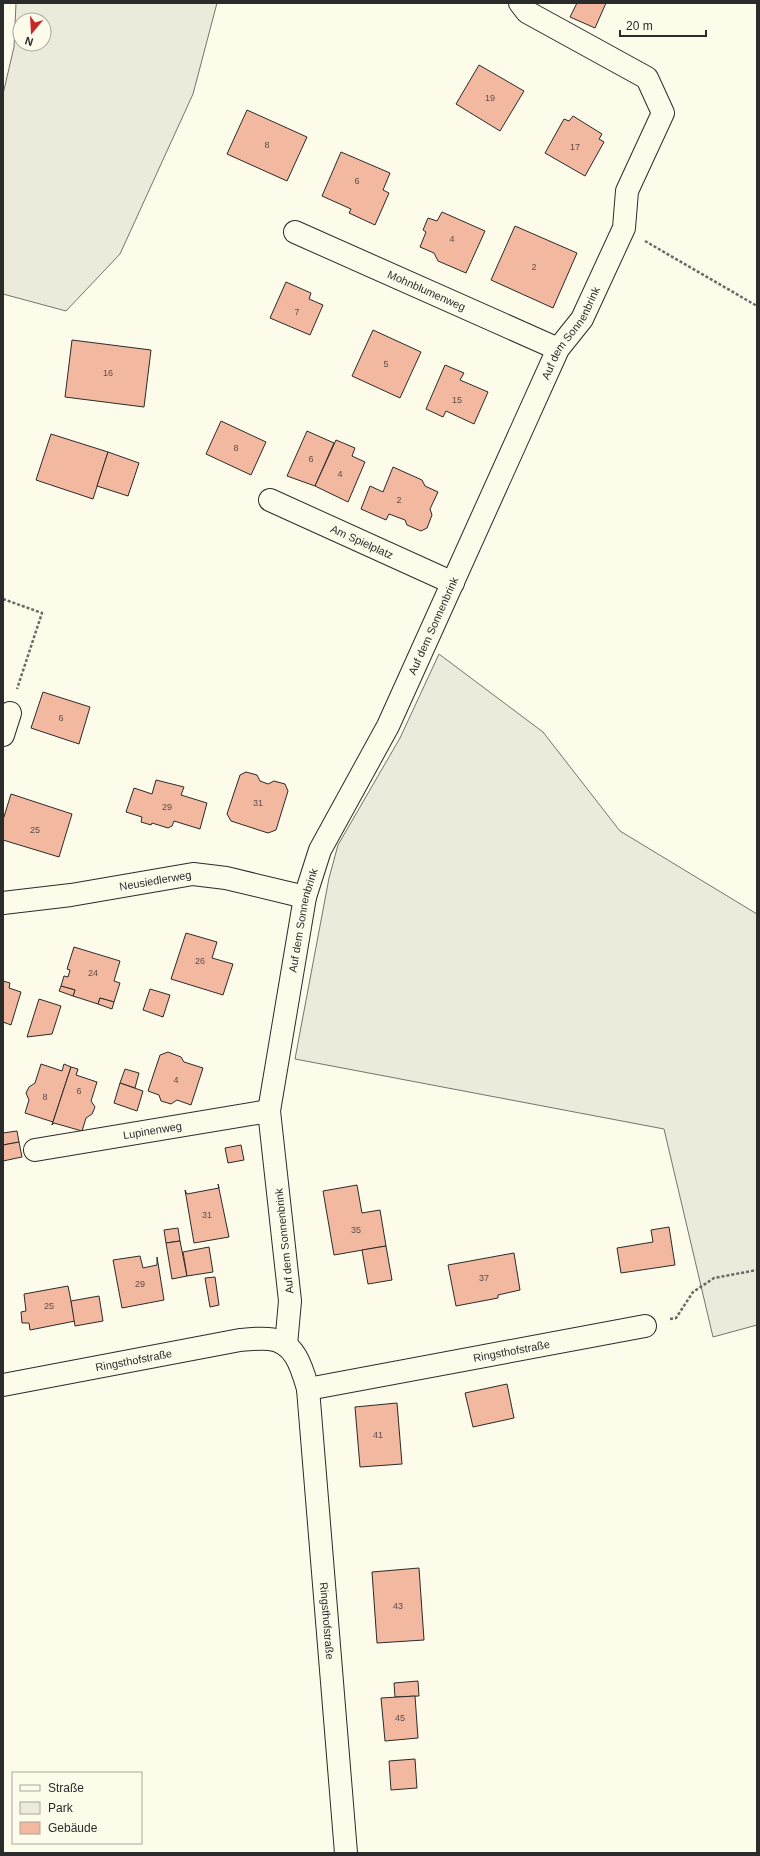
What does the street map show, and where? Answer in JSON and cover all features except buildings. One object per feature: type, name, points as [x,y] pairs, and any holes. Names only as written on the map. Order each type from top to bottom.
[{"type":"street","name":"Auf dem Sonnenbrink","points":[[286,1345],[290,1301],[269,1111],[305,897],[320,850],[388,726],[558,349],[582,319],[624,228],[627,191],[663,113],[647,78],[527,12],[520,3]]},
{"type":"street","name":"Mohnblumenweg","points":[[295,232],[558,349]]},
{"type":"street","name":"Am Spielplatz","points":[[270,500],[453,583]]},
{"type":"street","points":[[3,735],[10,713]]},
{"type":"street","name":"Neusiedlerweg","points":[[3,903],[72,895],[193,874],[226,878],[305,897]]},
{"type":"street","name":"Lupinenweg","points":[[35,1150],[269,1111]]},
{"type":"street","name":"Ringsthofstraße","points":[[308,1389],[644,1326]]},
{"type":"street","name":"Ringsthofstraße","points":[[3,1385],[240,1340],[270,1339],[286,1345],[299,1360],[308,1389],[346,1853]]},
{"type":"path","points":[[624,228],[757,306]]},
{"type":"path","points":[[3,599],[42,613],[10,713]]},
{"type":"path","points":[[644,1326],[676,1318],[693,1292],[714,1278],[757,1270]]},
{"type":"green space","points":[[16,3],[217,3],[193,94],[120,254],[66,311],[3,294],[3,94],[13,52],[52,52],[52,12],[16,12]]},
{"type":"green space","points":[[439,654],[543,732],[620,831],[757,914],[757,1325],[713,1337],[664,1129],[295,1059],[329,878],[338,845],[400,738]]}]
